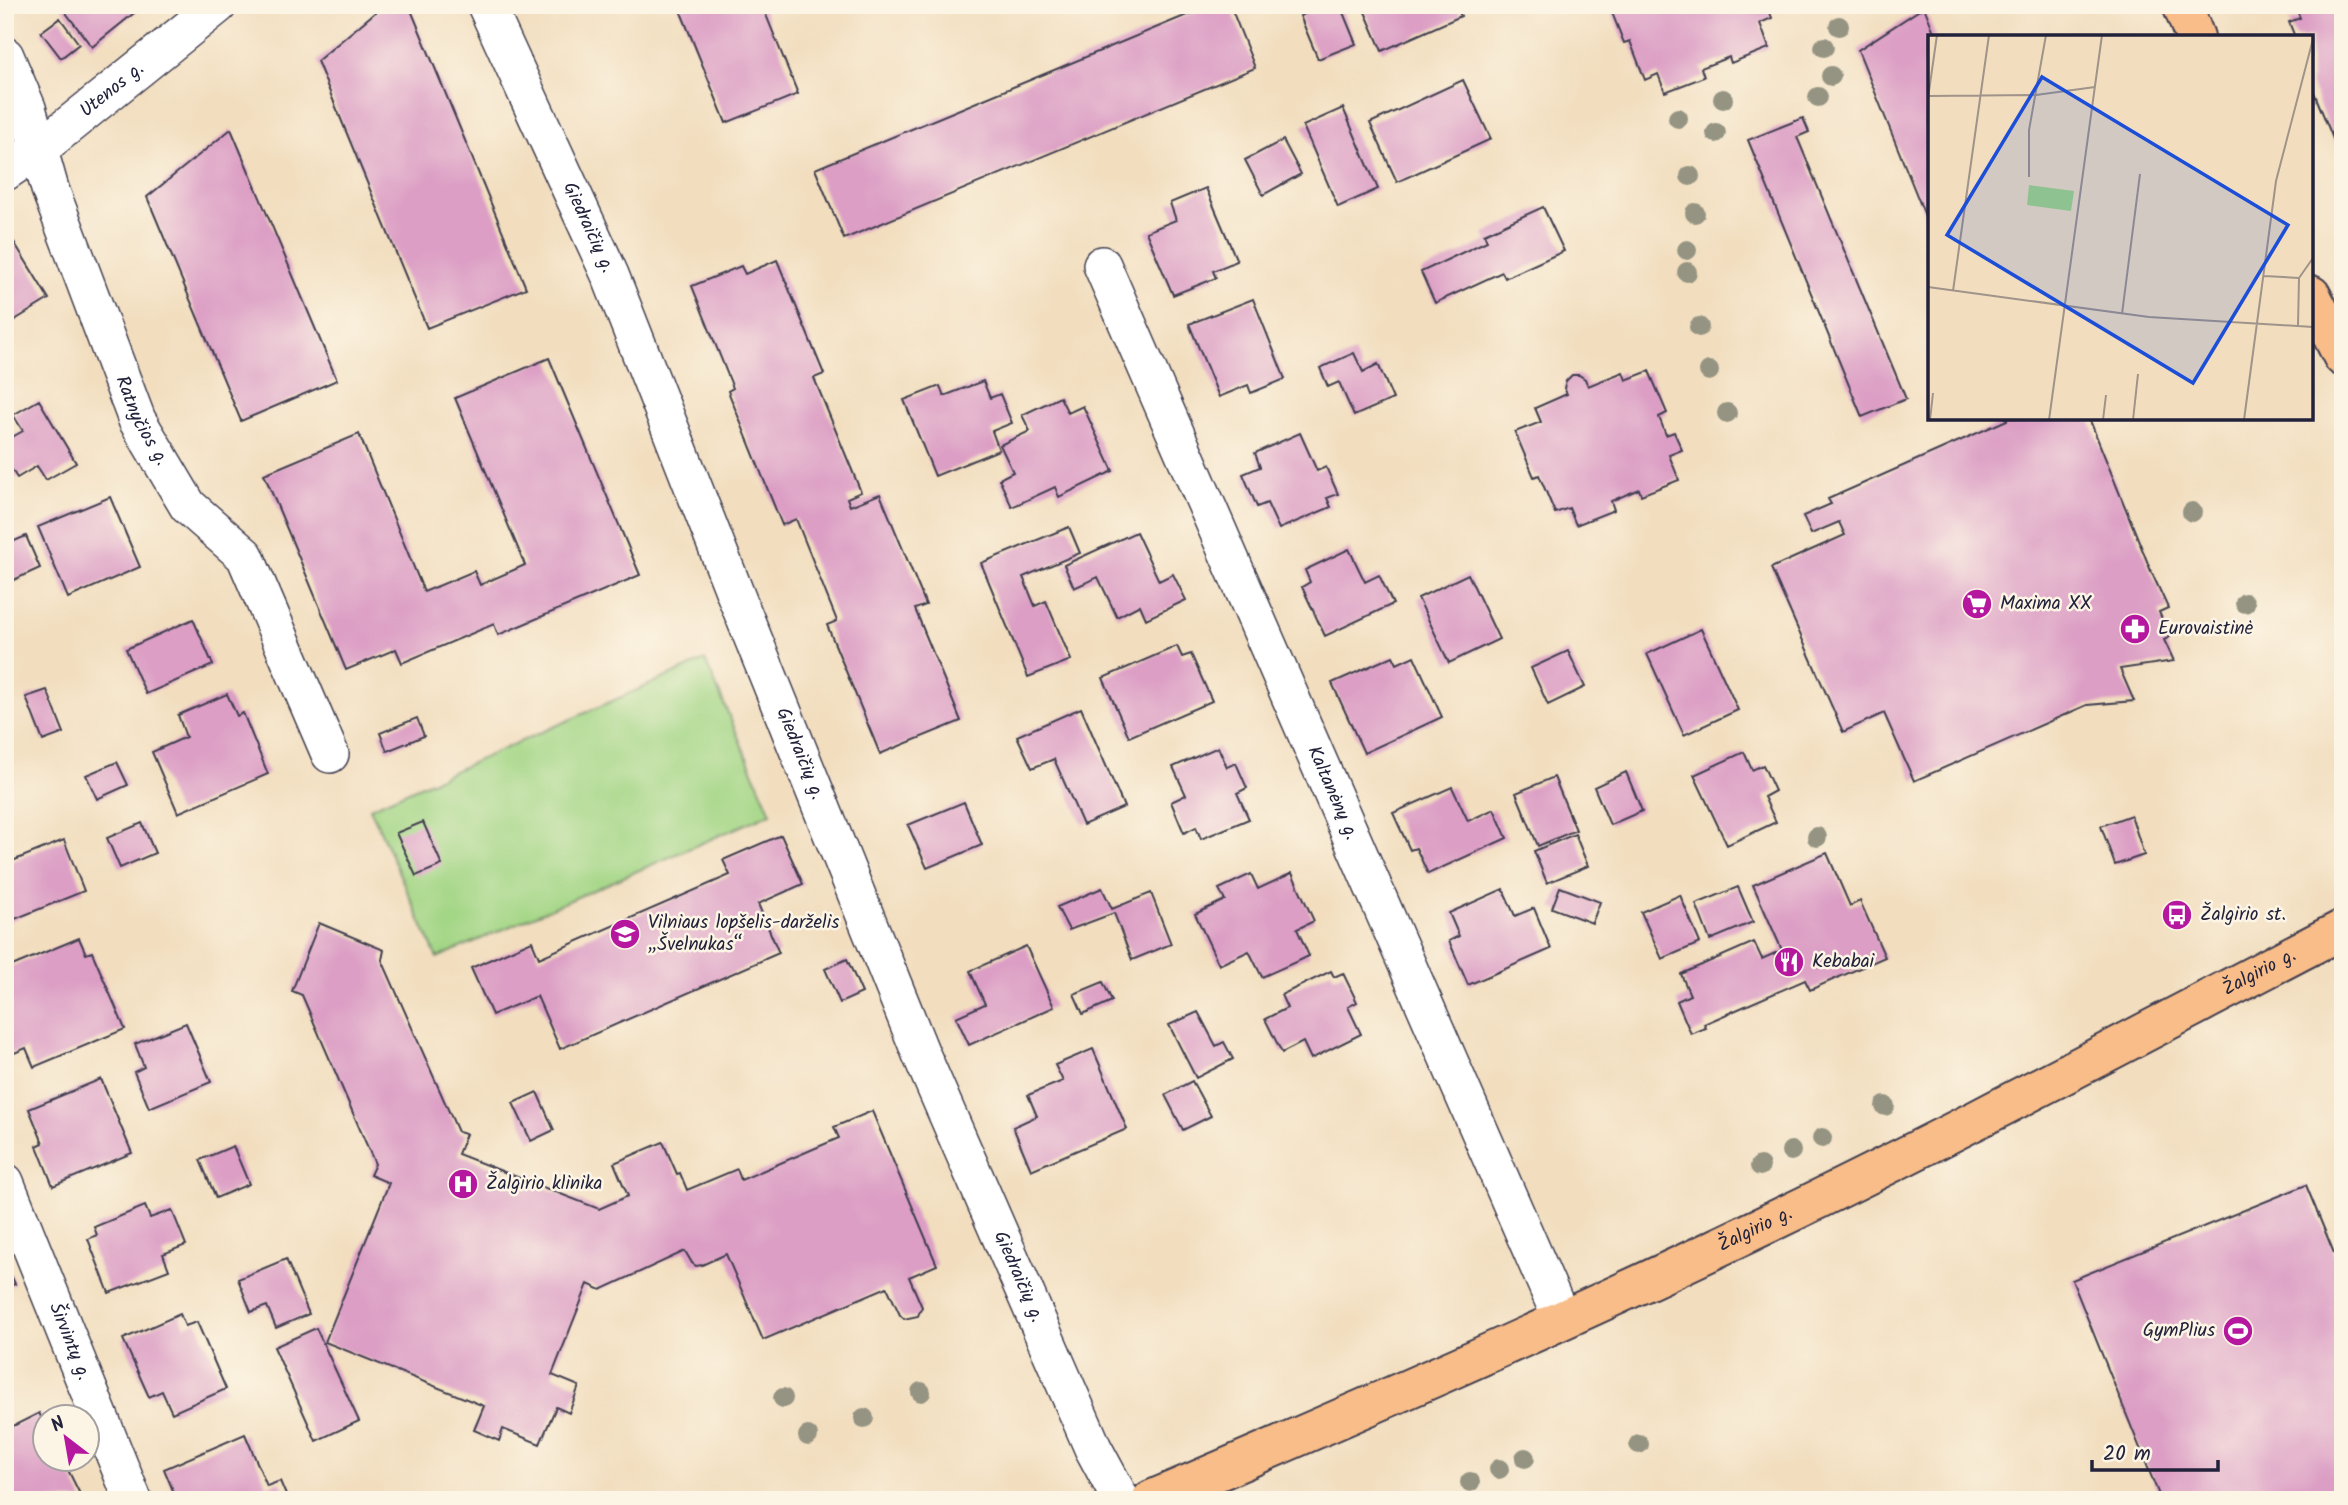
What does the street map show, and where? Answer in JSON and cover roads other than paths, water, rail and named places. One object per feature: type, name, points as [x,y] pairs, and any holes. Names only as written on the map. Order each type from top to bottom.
[{"type":"main road","points":[[2182,5],[2194,35]]},
{"type":"main road","points":[[2313,299],[2343,357]]},
{"type":"main road","name":"Žalgirio g.","points":[[1151,1500],[1352,1414],[1762,1227],[1951,1133],[2343,929]]},
{"type":"street","name":"Utenos g.","points":[[5,172],[39,149],[218,5]]},
{"type":"street","name":"Giedraičių g.","points":[[486,5],[610,275],[921,1054],[1093,1448],[1121,1500]]},
{"type":"street","name":"Ratnyčios g.","points":[[5,56],[27,108],[50,189],[137,420],[188,506],[245,556],[330,754]]},
{"type":"street","name":"Kaltanėnų g.","points":[[1102,265],[1562,1320]]},
{"type":"street","name":"Širvintų g.","points":[[5,1182],[133,1500]]},
{"type":"place","name":"Maxima XX","points":[[1977,604]]},
{"type":"place","name":"Eurovaistinė","points":[[2135,629]]},
{"type":"place","name":"Žalgirio st.","points":[[2177,915]]},
{"type":"place","name":"Vilniaus lopšelis-darželis „Švelnukas“","points":[[625,934]]},
{"type":"place","name":"Kebabai","points":[[1789,962]]},
{"type":"place","name":"Žalgirio klinika","points":[[463,1184]]},
{"type":"place","name":"GymPlius","points":[[2238,1331]]}]
